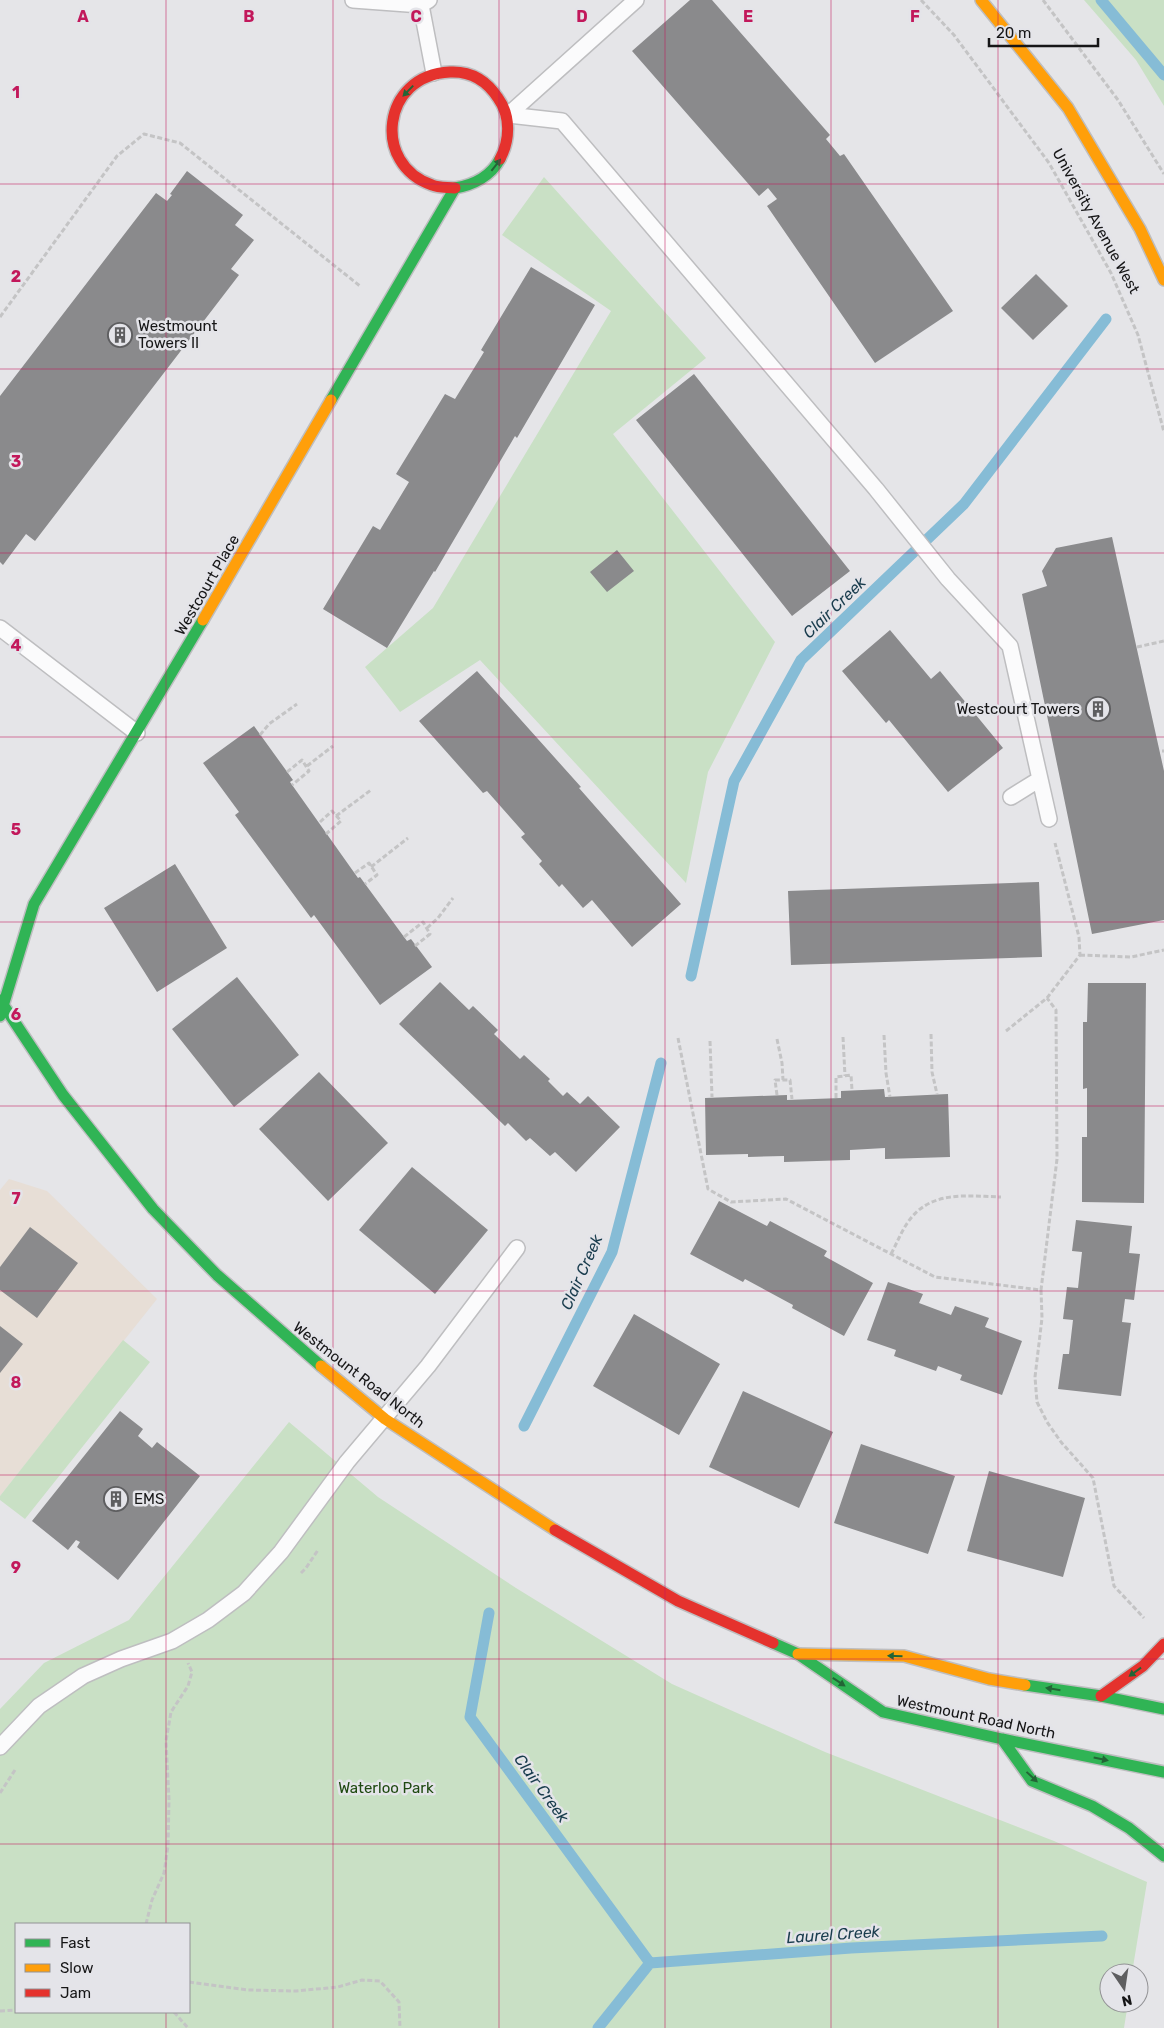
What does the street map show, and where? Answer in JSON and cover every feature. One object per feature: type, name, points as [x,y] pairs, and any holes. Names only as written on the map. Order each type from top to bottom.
[{"type":"main road","name":"University Avenue West","points":[[981,0],[1068,108],[1140,229],[1164,280]]},
{"type":"main road","points":[[462,72],[480,78],[496,92],[508,115],[510,132],[506,152],[494,169],[475,184],[455,188],[431,185],[413,176],[398,157],[392,138],[393,115],[402,96],[416,82],[434,73],[462,72]]},
{"type":"main road","name":"Westcourt Place","points":[[1,1007],[34,904],[137,733],[455,188]]},
{"type":"main road","name":"Westmount Road North","points":[[1,1007],[63,1095],[153,1209],[232,1288],[290,1340],[385,1419],[533,1517],[678,1602],[798,1654],[883,1712],[1002,1739],[1164,1772]]},
{"type":"main road","points":[[1101,1696],[1143,1666],[1164,1644]]},
{"type":"main road","name":"Westmount Road North","points":[[798,1654],[904,1656],[989,1679],[1101,1696],[1164,1709]]},
{"type":"main road","points":[[1002,1739],[1032,1780],[1092,1806],[1129,1828],[1164,1856]]},
{"type":"lane","points":[[353,0],[423,2],[434,73]]},
{"type":"lane","points":[[508,115],[636,0]]},
{"type":"lane","points":[[508,115],[562,121],[906,526],[948,579],[1010,646],[1049,820]]},
{"type":"lane","points":[[0,628],[137,733]]},
{"type":"lane","points":[[1011,796],[1040,779]]},
{"type":"lane","points":[[0,1748],[39,1706],[83,1676],[121,1659],[172,1641],[208,1620],[244,1593],[281,1552],[347,1462],[428,1366],[517,1248]]},
{"type":"path","name":"University Avenue West","points":[[921,0],[954,35],[1049,163],[1111,273],[1138,335],[1164,432]]},
{"type":"path","points":[[1043,0],[1118,100],[1164,174]]},
{"type":"path","points":[[0,317],[117,156],[144,134],[180,143],[386,307]]},
{"type":"path","points":[[1137,647],[1164,641]]},
{"type":"path","points":[[260,735],[270,724],[297,704]]},
{"type":"path","points":[[307,766],[333,746]]},
{"type":"path","points":[[287,772],[302,760],[309,771],[292,785]]},
{"type":"path","points":[[336,816],[371,790]]},
{"type":"path","points":[[320,822],[332,812],[341,821],[326,834]]},
{"type":"path","points":[[1006,1031],[1047,998],[1080,955],[1080,937],[1049,820]]},
{"type":"path","points":[[371,867],[408,838]]},
{"type":"path","points":[[355,873],[369,862],[377,875],[365,884]]},
{"type":"path","points":[[427,928],[438,918],[453,898]]},
{"type":"path","points":[[404,937],[422,922],[430,934],[415,946]]},
{"type":"path","points":[[1080,955],[1130,957],[1164,950]]},
{"type":"path","points":[[1047,998],[1056,1010],[1057,1159],[1041,1290],[1042,1318],[1035,1377],[1037,1402],[1046,1422],[1093,1478],[1114,1586],[1147,1622]]},
{"type":"path","points":[[931,1034],[932,1072],[937,1094]]},
{"type":"path","points":[[884,1035],[886,1073],[890,1097]]},
{"type":"path","points":[[678,1038],[708,1189],[731,1202],[786,1199],[935,1277],[1041,1290]]},
{"type":"path","points":[[843,1038],[845,1076]]},
{"type":"path","points":[[777,1039],[783,1080]]},
{"type":"path","points":[[710,1041],[712,1097]]},
{"type":"path","points":[[836,1098],[836,1077],[851,1075],[852,1090]]},
{"type":"path","points":[[777,1096],[775,1080],[790,1080],[792,1099]]},
{"type":"path","points":[[891,1254],[908,1222],[922,1207],[937,1199],[956,1195],[1001,1197]]},
{"type":"path","points":[[146,1923],[152,1900],[164,1873],[168,1846],[169,1800],[166,1741],[171,1712],[188,1686],[192,1672],[186,1660]]},
{"type":"path","points":[[190,1982],[248,1990],[296,1992],[338,1987],[362,1980],[380,1981],[399,2002],[400,2028]]},
{"type":"path","points":[[0,2011],[15,2010]]},
{"type":"path","points":[[175,2013],[188,2028]]},
{"type":"shaded area","points":[[9,1179],[47,1191],[157,1299],[0,1496],[0,1190]]},
{"type":"green space","points":[[1084,0],[1164,0],[1164,106],[1136,60]]},
{"type":"green space","points":[[544,177],[706,358],[613,434],[775,642],[708,772],[686,883],[480,660],[400,712],[365,667],[433,608],[611,311],[502,235]]},
{"type":"green space","points":[[123,1340],[150,1362],[25,1519],[0,1500],[0,1496]]},
{"type":"green space","name":"Waterloo Park","points":[[289,1422],[378,1497],[516,1588],[672,1684],[825,1752],[1054,1841],[1147,1882],[1134,1963],[1099,1963],[1099,2013],[1126,2013],[1124,2028],[0,2028],[0,1709],[44,1663],[129,1620]]},
{"type":"building","points":[[690,0],[712,0],[830,135],[826,139],[840,156],[844,154],[953,311],[875,363],[767,206],[777,199],[768,188],[759,196],[632,51]]},
{"type":"building","name":"Westmount Towers II","points":[[187,171],[243,215],[235,225],[254,240],[231,269],[239,275],[35,541],[26,534],[3,565],[0,562],[0,396],[156,193],[167,201]]},
{"type":"building","points":[[531,267],[595,305],[517,438],[515,436],[435,572],[387,648],[323,609],[373,526],[380,530],[409,482],[396,474],[445,394],[455,399],[484,352],[481,350]]},
{"type":"building","points":[[1036,274],[1068,306],[1033,340],[1001,308]]},
{"type":"building","points":[[694,374],[850,571],[792,616],[636,420]]},
{"type":"building","name":"Westcourt Towers","points":[[1112,537],[1164,771],[1164,920],[1092,934],[1022,594],[1047,586],[1042,571],[1056,548]]},
{"type":"building","points":[[617,550],[634,571],[607,592],[590,572]]},
{"type":"building","points":[[890,630],[931,679],[940,671],[1003,748],[948,792],[889,720],[886,723],[842,671]]},
{"type":"building","points":[[477,671],[581,787],[579,788],[681,904],[632,947],[592,900],[583,908],[562,884],[559,887],[539,864],[542,861],[521,837],[525,834],[487,791],[483,793],[419,721]]},
{"type":"building","points":[[254,726],[293,780],[290,782],[358,878],[360,877],[407,941],[411,939],[432,967],[380,1005],[314,915],[311,918],[235,815],[239,812],[203,763]]},
{"type":"building","points":[[175,864],[227,948],[157,992],[104,908]]},
{"type":"building","points":[[1039,882],[1042,957],[791,965],[788,891]]},
{"type":"building","points":[[237,977],[299,1055],[234,1107],[172,1029]]},
{"type":"building","points":[[440,982],[469,1010],[473,1006],[498,1030],[494,1034],[520,1059],[524,1055],[550,1079],[548,1081],[563,1096],[567,1092],[580,1104],[588,1096],[620,1127],[576,1172],[555,1152],[550,1156],[530,1138],[526,1141],[508,1123],[505,1126],[399,1024]]},
{"type":"building","points":[[1088,983],[1146,983],[1144,1203],[1082,1202],[1082,1137],[1087,1137],[1087,1088],[1083,1089],[1083,1022],[1087,1022]]},
{"type":"building","points":[[319,1072],[388,1143],[328,1201],[259,1129]]},
{"type":"building","points":[[884,1089],[885,1097],[948,1094],[950,1157],[885,1159],[885,1148],[850,1150],[850,1160],[784,1162],[784,1156],[748,1157],[748,1154],[706,1155],[705,1098],[787,1095],[787,1100],[841,1098],[841,1091]]},
{"type":"building","points":[[412,1167],[488,1230],[435,1294],[359,1230]]},
{"type":"building","points":[[719,1201],[767,1226],[770,1221],[827,1251],[824,1256],[873,1283],[844,1336],[792,1308],[793,1305],[745,1279],[743,1282],[690,1254]]},
{"type":"building","points":[[1076,1220],[1132,1226],[1129,1253],[1140,1254],[1134,1300],[1125,1299],[1122,1322],[1131,1323],[1121,1396],[1058,1389],[1063,1354],[1069,1354],[1073,1320],[1063,1319],[1067,1287],[1078,1288],[1082,1252],[1072,1251]]},
{"type":"building","points":[[30,1227],[78,1263],[37,1318],[0,1290],[0,1267]]},
{"type":"building","points":[[888,1282],[923,1294],[919,1303],[951,1315],[955,1306],[989,1318],[985,1327],[1022,1341],[1002,1395],[960,1380],[962,1375],[938,1366],[936,1371],[894,1356],[896,1350],[867,1340]]},
{"type":"building","points":[[634,1314],[720,1364],[679,1435],[593,1386]]},
{"type":"building","points":[[0,1326],[23,1344],[0,1373]]},
{"type":"building","points":[[743,1391],[833,1432],[799,1508],[709,1467]]},
{"type":"building","name":"EMS","points":[[120,1411],[143,1429],[138,1436],[152,1448],[157,1442],[200,1476],[118,1580],[77,1547],[80,1542],[76,1540],[68,1550],[32,1521]]},
{"type":"building","points":[[861,1444],[955,1476],[928,1554],[834,1523]]},
{"type":"building","points":[[989,1471],[1085,1498],[1063,1577],[967,1551]]},
{"type":"waterway","points":[[1101,0],[1164,75]]},
{"type":"waterway","name":"Clair Creek","points":[[691,976],[734,781],[801,660],[964,504],[1106,319]]},
{"type":"waterway","name":"Clair Creek","points":[[524,1426],[612,1252],[661,1063]]},
{"type":"waterway","name":"Clair Creek","points":[[489,1613],[470,1717],[650,1963]]},
{"type":"waterway","name":"Laurel Creek","points":[[598,2028],[650,1963],[851,1948],[1102,1936]]},
{"type":"traffic: fast","points":[[331,400],[455,188],[481,179],[492,170],[500,159]]},
{"type":"traffic: fast","points":[[0,1016],[34,904],[203,620]]},
{"type":"traffic: fast","points":[[0,1000],[63,1095],[153,1209],[217,1275],[321,1366]]},
{"type":"traffic: fast","points":[[773,1643],[798,1654],[883,1712],[1002,1739],[1164,1772]]},
{"type":"traffic: fast","points":[[1025,1685],[1101,1696],[1164,1709]]},
{"type":"traffic: fast","points":[[1002,1739],[1032,1781],[1092,1806],[1129,1828],[1164,1856]]},
{"type":"traffic: slow","points":[[981,0],[1068,108],[1140,229],[1164,280]]},
{"type":"traffic: slow","points":[[203,620],[331,400]]},
{"type":"traffic: slow","points":[[321,1366],[385,1419],[555,1530]]},
{"type":"traffic: slow","points":[[798,1654],[904,1656],[989,1679],[1025,1685]]},
{"type":"traffic: jam","points":[[455,188],[435,186],[413,175],[400,159],[393,141],[393,122],[398,104],[410,88],[427,77],[450,72],[465,73],[478,78],[494,92],[505,112],[508,128],[506,144],[500,159]]},
{"type":"traffic: jam","points":[[555,1530],[678,1601],[773,1643]]},
{"type":"traffic: jam","points":[[1101,1696],[1143,1666],[1164,1644]]},
{"type":"place","name":"Westmount Towers II","points":[[120,335]]},
{"type":"place","name":"Westcourt Towers","points":[[1098,709]]},
{"type":"place","name":"EMS","points":[[116,1499]]}]
